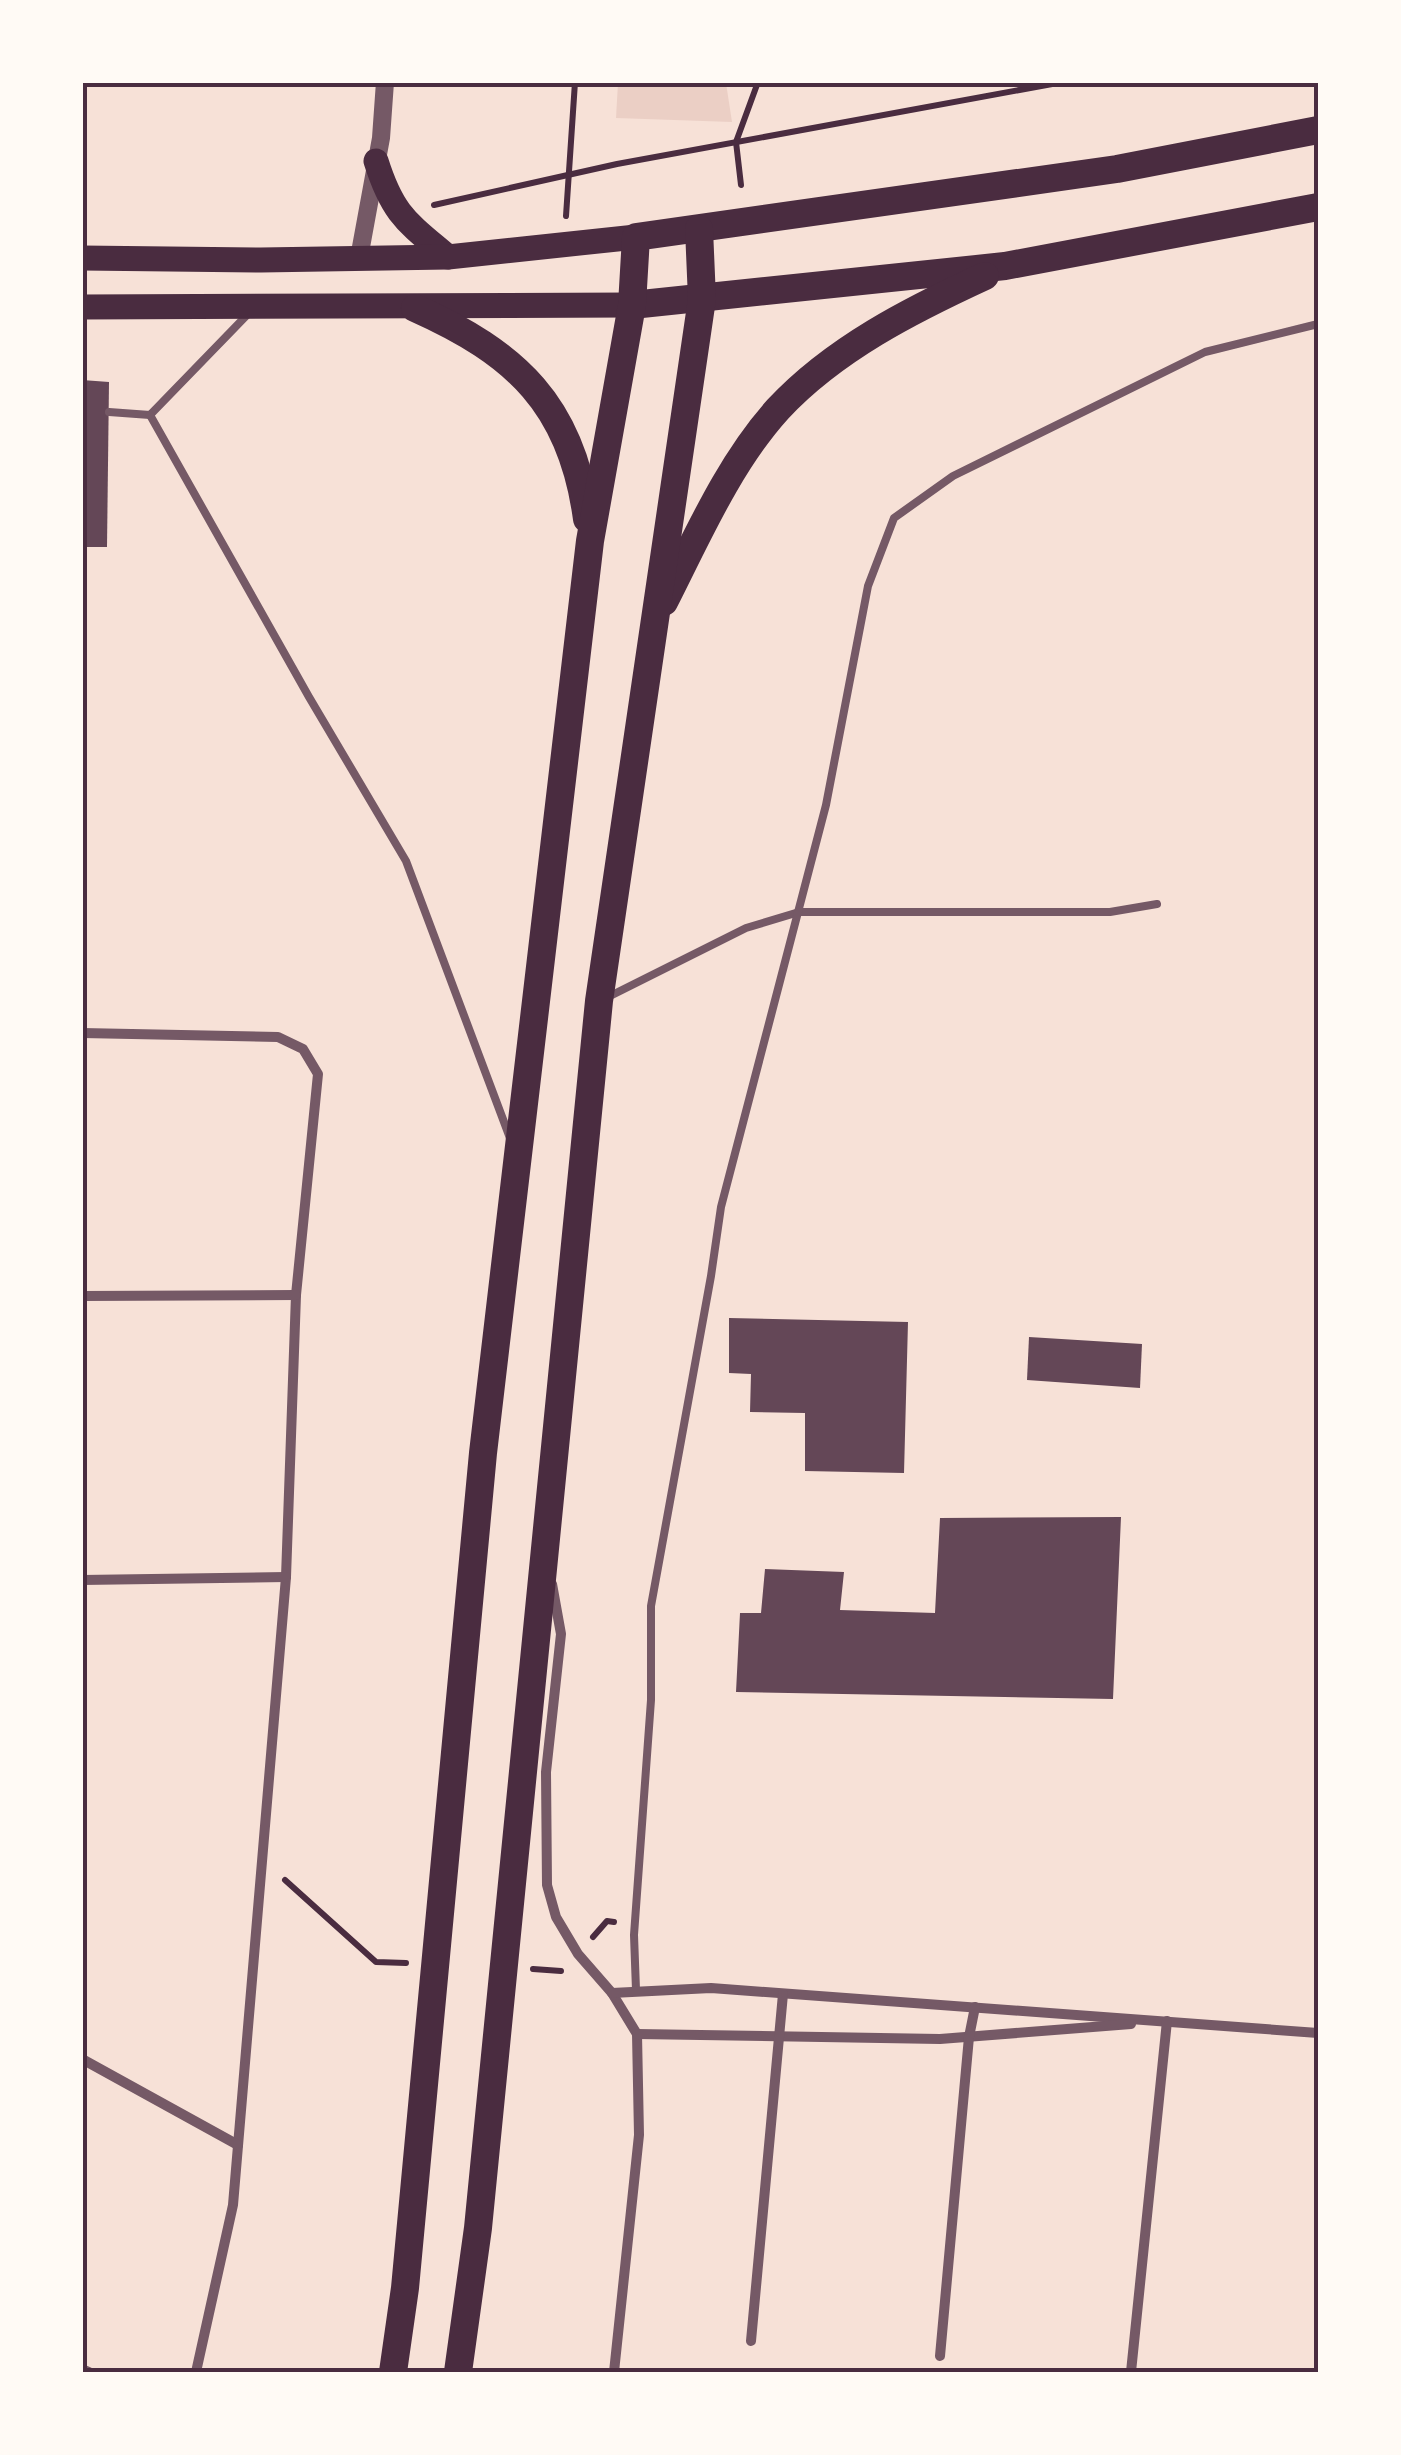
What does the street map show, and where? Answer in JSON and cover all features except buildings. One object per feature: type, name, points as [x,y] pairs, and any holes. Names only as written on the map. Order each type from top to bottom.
[{"type":"highway","points":[[392,2372],[405,2288],[482,1453],[590,541],[632,305],[636,236],[1117,169],[1318,130]]},
{"type":"highway","points":[[632,305],[1006,266],[1318,207]]},
{"type":"highway","points":[[458,2372],[478,2228],[599,1002],[702,299],[699,230]]},
{"type":"highway","points":[[652,626],[733,472],[766,425],[802,386],[835,358],[897,320],[1006,266]]},
{"type":"highway","points":[[415,308],[464,330],[494,349],[540,396],[570,447],[586,507],[590,541]]},
{"type":"main road","points":[[376,161],[398,213],[408,226],[448,257]]},
{"type":"main road","points":[[82,258],[448,257],[636,236]]},
{"type":"main road","points":[[82,306],[632,305]]},
{"type":"street","points":[[360,258],[385,82]]},
{"type":"street","points":[[82,1033],[278,1038],[302,1049],[318,1074],[296,1294],[286,1577],[233,2205],[196,2372]]},
{"type":"street","points":[[82,1296],[296,1294]]},
{"type":"street","points":[[545,1537],[560,1634],[546,1772],[546,1885],[556,1917],[578,1954],[612,1992],[637,2034],[639,2134],[614,2372]]},
{"type":"street","points":[[82,1580],[286,1577]]},
{"type":"street","points":[[612,1992],[711,1988],[1318,2033]]},
{"type":"street","points":[[751,2341],[783,1994]]},
{"type":"street","points":[[940,2356],[969,2037],[976,2007]]},
{"type":"street","points":[[637,2034],[969,2037],[1166,2021]]},
{"type":"street","points":[[1131,2372],[1166,2021]]},
{"type":"street","points":[[82,2059],[238,2145]]},
{"type":"street","points":[[82,2369],[89,2372]]},
{"type":"lane","points":[[109,412],[150,415],[254,308]]},
{"type":"lane","points":[[636,1990],[634,1935],[650,1700],[651,1606],[712,1276],[721,1207],[826,805],[868,586],[894,518],[954,476],[1205,352],[1318,324]]},
{"type":"lane","points":[[150,415],[406,861],[517,1158]]},
{"type":"lane","points":[[599,1002],[746,928],[799,912],[1110,912],[1157,904]]},
{"type":"path","points":[[565,245],[575,82]]},
{"type":"path","points":[[741,185],[736,142],[758,82]]},
{"type":"path","points":[[398,213],[568,175],[1062,82]]},
{"type":"shaded area","points":[[618,83],[726,83],[732,122],[616,118]]}]
